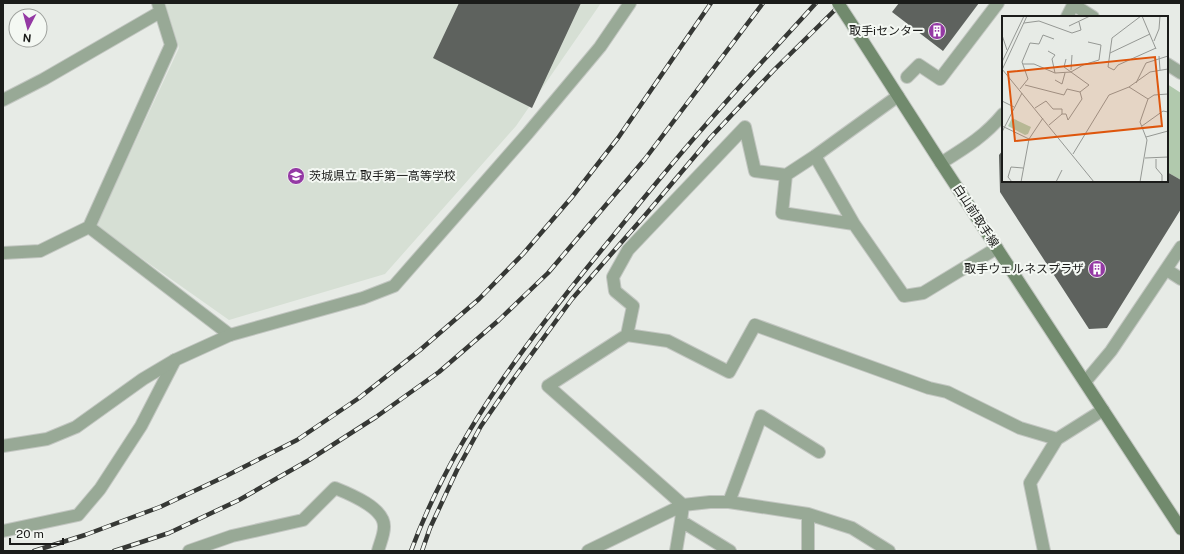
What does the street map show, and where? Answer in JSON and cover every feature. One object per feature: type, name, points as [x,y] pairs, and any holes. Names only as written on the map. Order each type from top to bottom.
[{"type":"main road","name":"白山前取手線","points":[[838,3],[1181,529]]},
{"type":"street","points":[[3,446],[47,439],[76,428],[143,379],[175,360],[230,335],[363,298],[394,286],[528,133],[600,47],[630,3]]},
{"type":"street","points":[[907,77],[919,65],[940,79],[998,3]]},
{"type":"street","points":[[1068,16],[1074,4],[1092,16]]},
{"type":"street","points":[[3,100],[44,79],[159,8],[171,45],[89,227],[40,251],[3,253]]},
{"type":"street","points":[[1168,65],[1181,73]]},
{"type":"street","points":[[627,335],[633,306],[616,291],[613,277],[628,250],[745,127],[755,171],[786,175],[898,96]]},
{"type":"street","points":[[941,163],[977,140],[993,126],[1002,115]]},
{"type":"street","points":[[815,156],[854,224],[904,296],[923,293],[997,248]]},
{"type":"street","points":[[786,175],[782,213],[854,224]]},
{"type":"street","points":[[89,227],[230,335]]},
{"type":"street","points":[[1085,382],[1111,350],[1167,270],[1181,247]]},
{"type":"street","points":[[1167,270],[1181,279]]},
{"type":"street","points":[[683,505],[548,386],[627,335],[668,341],[729,372],[755,325],[929,388],[947,392],[1020,428],[1057,439]]},
{"type":"street","points":[[3,531],[78,516],[100,490],[140,426],[175,360]]},
{"type":"street","points":[[1044,551],[1030,483],[1057,439],[1103,410]]},
{"type":"street","points":[[729,502],[761,416],[819,452]]},
{"type":"street","points":[[189,551],[232,536],[304,520],[336,488],[356,497],[381,514],[384,526],[378,551]]},
{"type":"street","points":[[588,551],[683,505],[710,502],[729,502],[808,514],[852,528],[889,551]]},
{"type":"street","points":[[676,551],[683,505]]},
{"type":"street","points":[[808,514],[808,551]]},
{"type":"street","points":[[681,521],[730,551]]},
{"type":"shaded area","name":"茨城県立 取手第一高等学校","points":[[165,3],[601,3],[516,126],[385,274],[229,320],[96,226],[179,48]]},
{"type":"green space","points":[[1168,85],[1181,93],[1181,180],[1168,173]]},
{"type":"building","points":[[459,3],[581,3],[532,108],[433,58]]},
{"type":"building","name":"取手iセンター","points":[[899,3],[979,3],[943,51],[892,12]]},
{"type":"building","name":"取手ウェルネスプラザ","points":[[1002,151],[1002,182],[1168,182],[1168,173],[1181,180],[1181,209],[1107,328],[1089,329],[1000,192],[999,155]]},
{"type":"railway","points":[[34,551],[85,535],[160,507],[297,440],[359,398],[420,350],[479,299],[523,254],[572,197],[618,138],[711,3]]},
{"type":"railway","points":[[114,551],[169,533],[239,500],[309,460],[376,417],[439,372],[499,320],[548,273],[645,159],[763,3]]},
{"type":"railway","points":[[411,551],[429,507],[450,465],[473,425],[498,385],[554,309],[691,141],[816,3]]},
{"type":"railway","points":[[422,551],[430,528],[457,470],[481,426],[572,299],[711,137],[774,70],[842,3]]},
{"type":"place","name":"取手iセンター","points":[[937,31]]},
{"type":"place","name":"茨城県立 取手第一高等学校","points":[[296,176]]},
{"type":"place","name":"取手ウェルネスプラザ","points":[[1097,269]]}]
